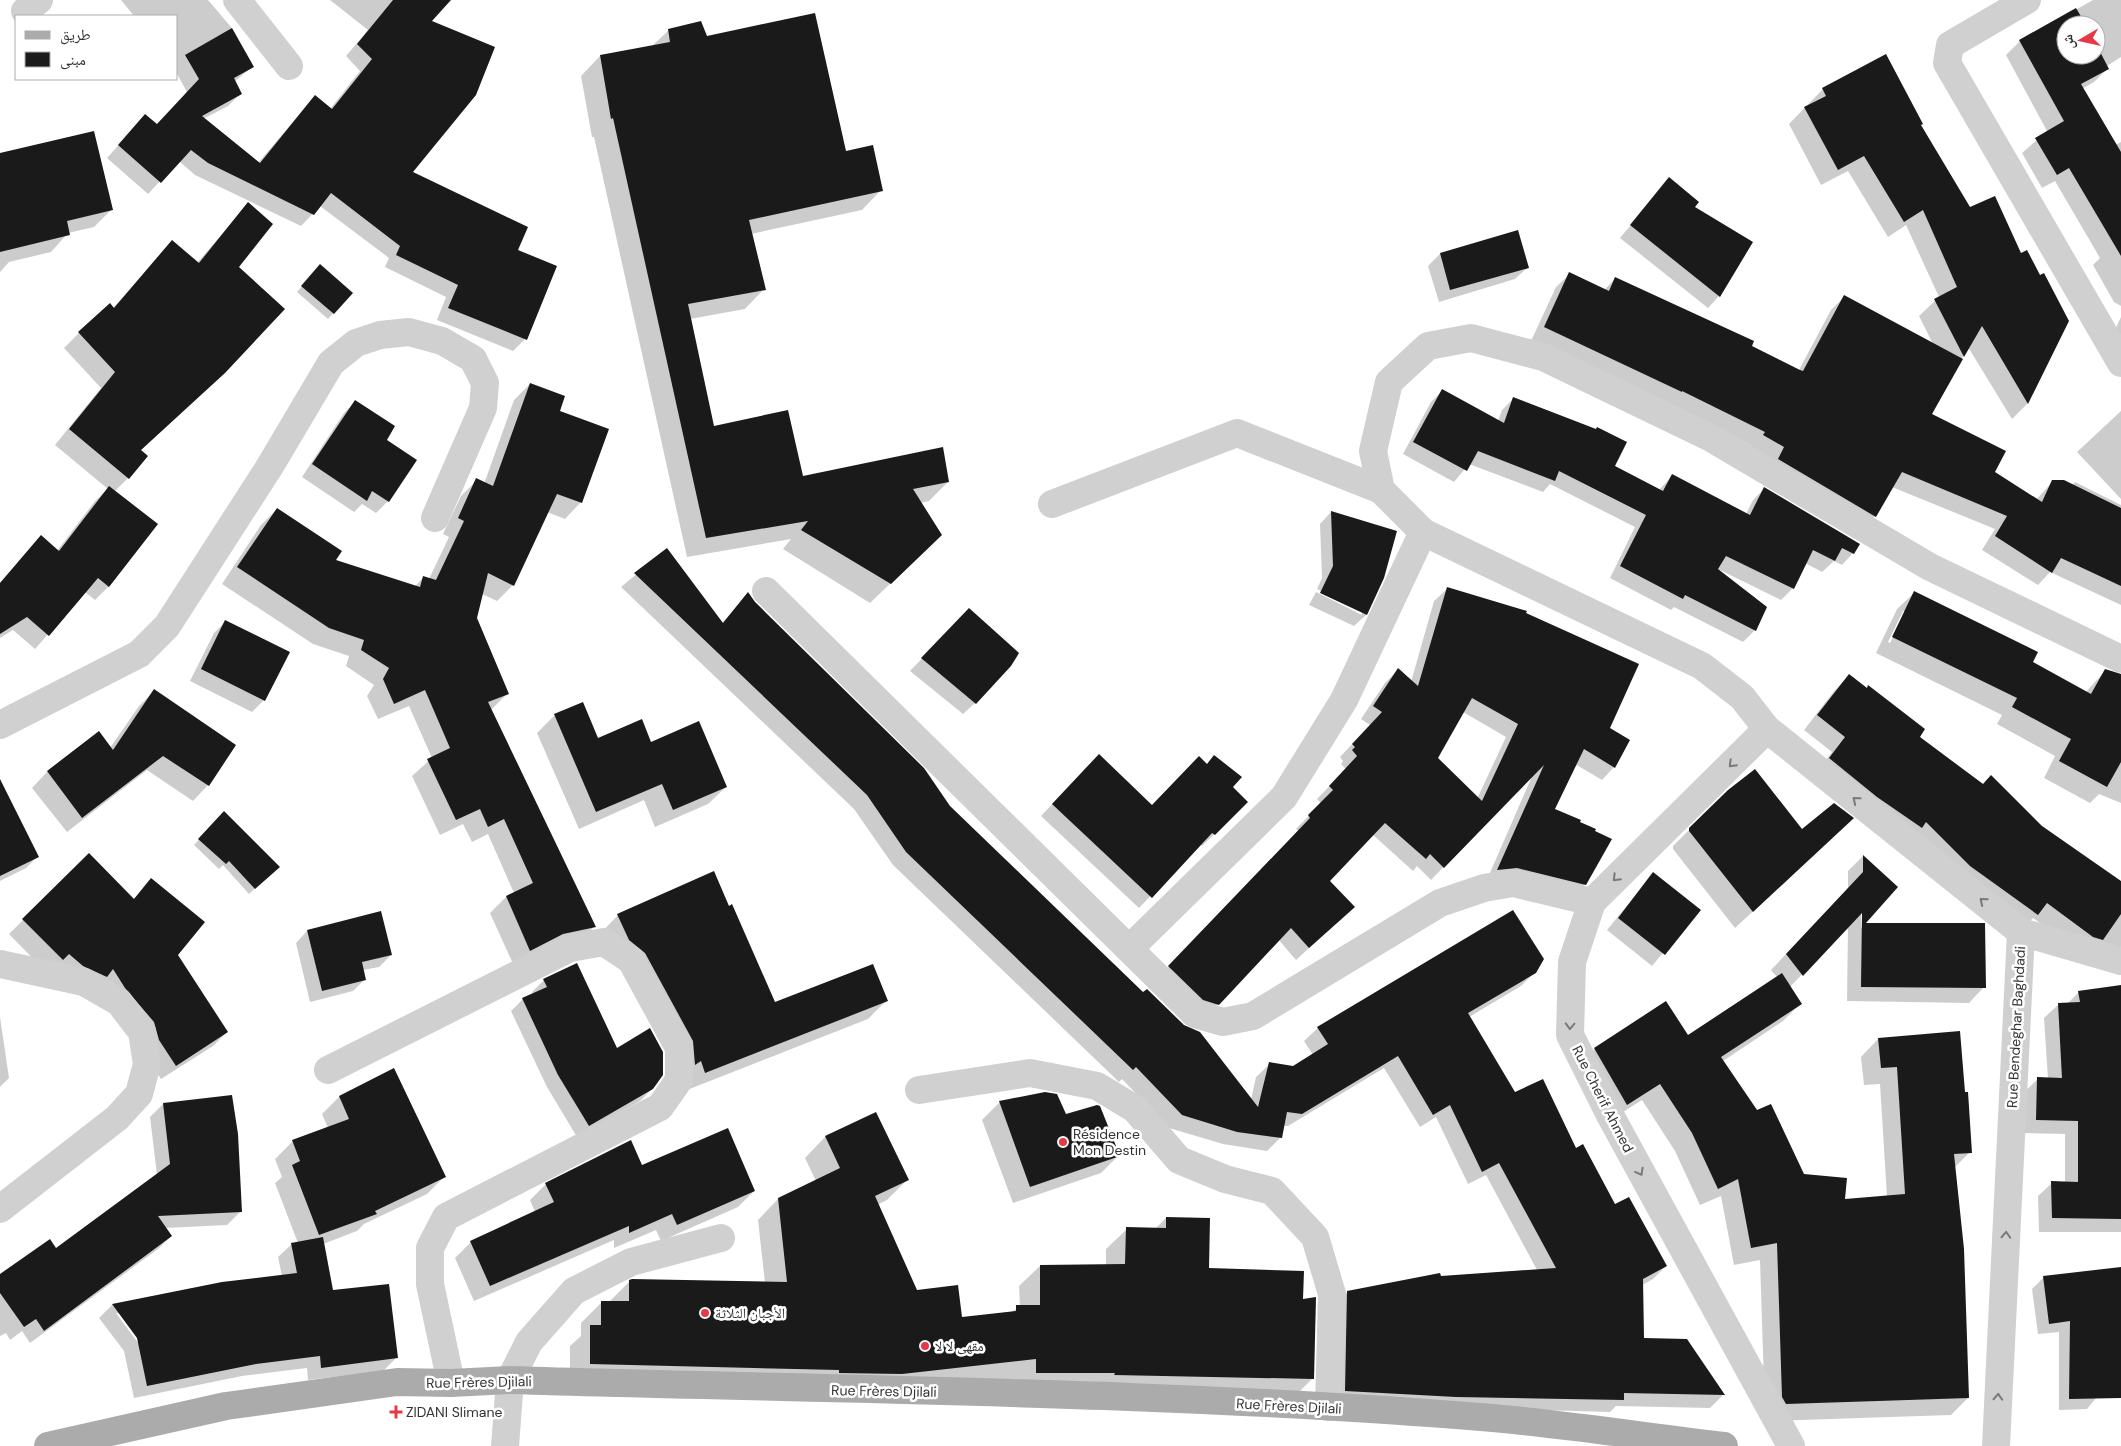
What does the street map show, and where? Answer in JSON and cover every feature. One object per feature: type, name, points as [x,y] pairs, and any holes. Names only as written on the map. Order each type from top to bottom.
[{"type":"main road","name":"Rue Frères Djilali","points":[[48,1446],[226,1406],[397,1382],[451,1383],[510,1380],[991,1393],[1329,1407],[1496,1418],[1724,1446]]},
{"type":"street","points":[[237,0],[289,66]]},
{"type":"street","points":[[2027,0],[1950,45],[1947,62],[2121,363]]},
{"type":"street","points":[[0,725],[139,654],[167,626],[270,466],[331,364],[356,343],[380,335],[409,332],[442,341],[472,359],[485,383],[483,408],[435,518]]},
{"type":"street","points":[[1381,490],[1373,451],[1389,382],[1428,346],[1471,338],[1543,357],[1711,438],[1930,567],[2121,659]]},
{"type":"street","points":[[1052,504],[1237,433],[1381,490]]},
{"type":"street","name":"Rue Bendeghar Baghdadi","points":[[1381,490],[1423,532],[1702,666],[1742,697],[1767,730],[2021,932],[1996,1446]]},
{"type":"street","points":[[1129,949],[1284,797],[1344,700],[1423,532]]},
{"type":"street","points":[[766,591],[1195,1014],[1224,1022],[1253,1016],[1440,903],[1484,888],[1513,883],[1592,902]]},
{"type":"street","name":"Rue Cherif Ahmed","points":[[1767,730],[1592,902],[1572,962],[1570,1035],[1610,1115],[1791,1446]]},
{"type":"street","points":[[2021,932],[2121,961]]},
{"type":"street","points":[[328,1070],[570,948],[604,942],[631,960],[679,1048],[679,1080],[660,1107],[446,1217],[430,1248],[430,1284],[451,1383]]},
{"type":"street","points":[[0,964],[84,982],[120,1002],[142,1032],[147,1064],[140,1094],[117,1118],[0,1209]]},
{"type":"street","points":[[919,1090],[1030,1073],[1097,1086],[1136,1110],[1179,1160],[1225,1179],[1272,1191],[1315,1237],[1332,1294],[1329,1407]]},
{"type":"street","points":[[505,1446],[510,1380],[529,1342],[574,1291],[632,1262],[721,1238]]},
{"type":"building","points":[[393,0],[451,0],[432,21],[495,47],[476,95],[413,172],[528,227],[518,250],[557,266],[527,340],[448,308],[458,285],[396,255],[400,246],[331,193],[314,215],[208,163],[191,150],[161,183],[118,145],[145,114],[157,124],[199,79],[185,55],[232,28],[254,67],[234,78],[242,94],[202,116],[260,163],[315,95],[332,109],[372,59],[357,44]]},
{"type":"building","points":[[2076,8],[2080,15],[2064,15]]},
{"type":"building","points":[[815,13],[846,151],[873,145],[883,191],[749,220],[766,290],[688,304],[714,426],[788,410],[803,476],[943,447],[949,482],[913,489],[942,535],[891,584],[801,530],[808,521],[706,538],[613,118],[611,119],[600,55],[670,42],[668,29],[701,21],[707,36]]},
{"type":"building","points":[[2056,19],[2056,65],[2106,65],[2106,63],[2109,69],[2081,84],[2121,152],[2121,256],[2069,168],[2057,175],[2035,138],[2064,121],[2019,40]]},
{"type":"building","points":[[1886,54],[1923,124],[1921,125],[1970,207],[1995,196],[2021,253],[2027,250],[2040,275],[2044,273],[2069,321],[2028,404],[1982,326],[1964,357],[1934,299],[1957,287],[1923,210],[1904,222],[1864,156],[1838,170],[1804,107],[1826,96],[1822,88]]},
{"type":"building","points":[[94,131],[113,210],[67,221],[70,235],[0,252],[0,153]]},
{"type":"building","points":[[1669,177],[1699,202],[1695,207],[1753,242],[1720,297],[1630,225]]},
{"type":"building","points":[[248,202],[273,224],[239,267],[285,309],[225,373],[141,450],[148,456],[129,479],[69,429],[115,372],[78,332],[110,303],[114,308],[172,240],[199,263]]},
{"type":"building","points":[[1518,230],[1529,268],[1450,290],[1440,253]]},
{"type":"building","points":[[320,264],[353,293],[334,314],[301,286]]},
{"type":"building","points":[[1569,272],[1609,291],[1615,277],[1754,341],[1752,346],[1803,371],[1844,295],[1963,359],[1932,414],[2006,451],[1995,472],[2042,502],[2052,480],[2064,480],[2121,508],[2121,586],[2061,558],[2052,573],[1995,536],[2007,516],[1902,472],[1876,517],[1778,459],[1784,447],[1763,435],[1765,432],[1544,327]]},
{"type":"building","points":[[530,383],[565,396],[560,411],[609,429],[582,503],[557,494],[514,586],[488,573],[477,618],[509,694],[488,702],[596,927],[563,934],[530,951],[506,896],[533,883],[504,819],[488,827],[480,809],[456,820],[427,759],[450,748],[425,690],[394,704],[383,679],[389,668],[361,650],[364,640],[329,628],[237,567],[277,508],[342,551],[336,560],[420,587],[423,576],[436,580],[464,521],[458,518],[476,478],[493,486]]},
{"type":"building","points":[[1442,389],[1504,423],[1513,397],[1596,429],[1597,427],[1627,442],[1615,466],[1663,491],[1672,474],[1750,515],[1764,487],[1860,544],[1854,554],[1842,548],[1835,561],[1813,550],[1794,589],[1726,556],[1718,569],[1767,607],[1756,631],[1685,595],[1683,599],[1620,566],[1646,515],[1559,471],[1555,481],[1478,451],[1467,471],[1413,442]]},
{"type":"building","points":[[355,400],[395,426],[387,440],[417,460],[389,502],[372,491],[367,501],[312,464]]},
{"type":"building","points":[[109,486],[158,524],[109,587],[98,578],[49,636],[27,617],[0,634],[0,583],[41,535],[59,551]]},
{"type":"building","points":[[1331,511],[1397,531],[1384,578],[1367,615],[1320,593],[1333,566]]},
{"type":"building","points":[[667,548],[723,623],[748,592],[755,602],[924,768],[950,806],[1143,992],[1147,989],[1184,1025],[1200,1032],[1258,1107],[1269,1062],[1293,1066],[1328,1044],[1317,1027],[1513,910],[1544,959],[1536,973],[1468,1013],[1515,1092],[1543,1079],[1576,1148],[1583,1144],[1615,1204],[1629,1197],[1667,1266],[1643,1279],[1644,1338],[1687,1339],[1725,1395],[1624,1393],[1624,1400],[1456,1397],[1345,1391],[1347,1291],[1440,1273],[1441,1276],[1556,1268],[1499,1163],[1482,1172],[1450,1105],[1433,1115],[1398,1056],[1302,1114],[1287,1112],[1282,1138],[1237,1132],[1182,1115],[1136,1067],[1133,1070],[906,852],[867,795],[634,573]]},
{"type":"building","points":[[1447,587],[1527,611],[1526,613],[1639,664],[1610,728],[1630,740],[1615,768],[1584,749],[1555,809],[1581,820],[1580,822],[1612,839],[1586,885],[1517,868],[1497,870],[1544,765],[1444,868],[1430,854],[1426,859],[1385,823],[1330,881],[1355,907],[1309,948],[1291,928],[1219,1005],[1203,1000],[1168,966],[1310,818],[1308,815],[1333,790],[1329,786],[1357,756],[1352,750],[1355,747],[1352,744],[1382,712],[1373,706],[1398,668],[1418,686]],"holes":[[[1472,698],[1518,724],[1482,801],[1438,758]]]},
{"type":"building","points":[[1914,591],[2038,652],[2033,662],[2091,694],[2105,669],[2121,674],[2121,762],[2107,787],[2059,761],[2071,739],[2012,707],[2017,698],[1892,637]]},
{"type":"building","points":[[969,608],[1019,653],[1011,666],[976,704],[921,658]]},
{"type":"building","points":[[225,620],[290,652],[265,701],[201,669]]},
{"type":"building","points":[[1849,674],[1867,688],[1868,685],[1925,729],[1920,737],[1983,784],[1991,775],[2042,826],[2121,881],[2121,914],[2103,940],[2093,937],[2047,903],[2038,915],[1970,866],[1926,822],[1922,828],[1877,797],[1829,758],[1845,737],[1817,715]]},
{"type":"building","points":[[154,689],[236,745],[209,786],[163,756],[82,818],[47,771],[99,731],[113,750]]},
{"type":"building","points":[[583,702],[598,738],[642,719],[651,742],[699,721],[727,787],[673,810],[662,784],[596,812],[554,714]]},
{"type":"building","points":[[1099,754],[1152,805],[1199,756],[1207,764],[1214,755],[1242,777],[1233,787],[1248,802],[1215,835],[1212,833],[1152,898],[1052,804]]},
{"type":"building","points":[[1755,769],[1802,829],[1834,803],[1854,818],[1753,912],[1689,831],[1689,828],[1728,790]]},
{"type":"building","points":[[0,779],[39,857],[0,876]]},
{"type":"building","points":[[224,811],[280,867],[255,889],[229,861],[226,864],[198,839]]},
{"type":"building","points":[[89,853],[134,899],[151,878],[205,922],[178,955],[228,1032],[176,1066],[159,1040],[154,1022],[125,988],[113,969],[107,977],[83,966],[69,954],[63,960],[22,919]]},
{"type":"building","points":[[1863,855],[1898,887],[1866,923],[1985,923],[1986,988],[1861,987],[1862,913],[1803,976],[1786,954],[1863,872]]},
{"type":"building","points":[[714,871],[729,906],[732,904],[775,1002],[873,964],[888,1001],[705,1073],[701,1061],[695,1065],[693,1041],[645,953],[629,940],[617,914]]},
{"type":"building","points":[[1653,872],[1701,910],[1665,955],[1618,918]]},
{"type":"building","points":[[381,911],[392,955],[362,962],[366,980],[322,991],[307,930]]},
{"type":"building","points":[[577,963],[617,1048],[650,1028],[663,1052],[663,1075],[653,1089],[589,1126],[558,1075],[522,998],[547,987],[543,979]]},
{"type":"building","points":[[1782,973],[1802,1004],[1721,1057],[1757,1110],[1771,1104],[1804,1174],[1847,1178],[1845,1199],[1905,1194],[1897,1067],[1881,1068],[1878,1038],[1960,1031],[1965,1092],[1968,1092],[1972,1153],[1954,1154],[1964,1249],[1969,1398],[1786,1404],[1782,1397],[1777,1243],[1751,1248],[1738,1179],[1718,1189],[1692,1133],[1660,1084],[1627,1105],[1594,1048],[1666,1001],[1688,1035]]},
{"type":"building","points":[[2121,985],[2121,1219],[2052,1218],[2051,1181],[2078,1182],[2078,1121],[2036,1120],[2037,1077],[2062,1078],[2058,1003],[2080,1002],[2078,991]]},
{"type":"building","points":[[394,1068],[446,1177],[375,1211],[377,1214],[319,1235],[292,1165],[300,1161],[292,1140],[349,1119],[339,1096]]},
{"type":"building","name":"Résidence Mon Destin","points":[[1045,1092],[1057,1094],[1066,1114],[1097,1105],[1100,1106],[1120,1156],[1030,1187],[999,1101]]},
{"type":"building","points":[[232,1095],[238,1134],[242,1212],[158,1216],[172,1236],[44,1331],[36,1319],[24,1327],[0,1293],[0,1274],[50,1239],[56,1248],[170,1164],[163,1103]]},
{"type":"building","points":[[876,1112],[909,1180],[875,1196],[917,1290],[958,1285],[962,1317],[1016,1311],[1016,1305],[1040,1305],[1040,1265],[1125,1264],[1126,1227],[1166,1228],[1166,1217],[1210,1218],[1209,1268],[1304,1271],[1303,1299],[1316,1297],[1314,1379],[1114,1375],[1115,1373],[1036,1373],[1036,1359],[902,1374],[839,1373],[839,1370],[590,1364],[590,1325],[601,1325],[601,1301],[629,1301],[629,1280],[787,1282],[778,1198],[840,1168],[825,1136]]},
{"type":"building","points":[[728,1128],[755,1191],[677,1225],[672,1214],[629,1233],[629,1226],[490,1286],[470,1241],[554,1202],[545,1183],[631,1140],[642,1165]]},
{"type":"building","points":[[323,1237],[333,1290],[389,1284],[398,1358],[321,1368],[320,1356],[256,1364],[147,1386],[137,1338],[112,1304],[222,1282],[297,1273],[291,1243]]},
{"type":"building","points":[[2121,1267],[2121,1398],[2069,1399],[2070,1321],[2049,1324],[2043,1276]]},
{"type":"place","name":"Résidence Mon Destin","points":[[1063,1142]]},
{"type":"place","name":"الأجبان الثلاثة","points":[[705,1313]]},
{"type":"place","name":"مقهى لا لا","points":[[925,1346]]},
{"type":"place","name":"ZIDANI Slimane","points":[[396,1412]]}]
